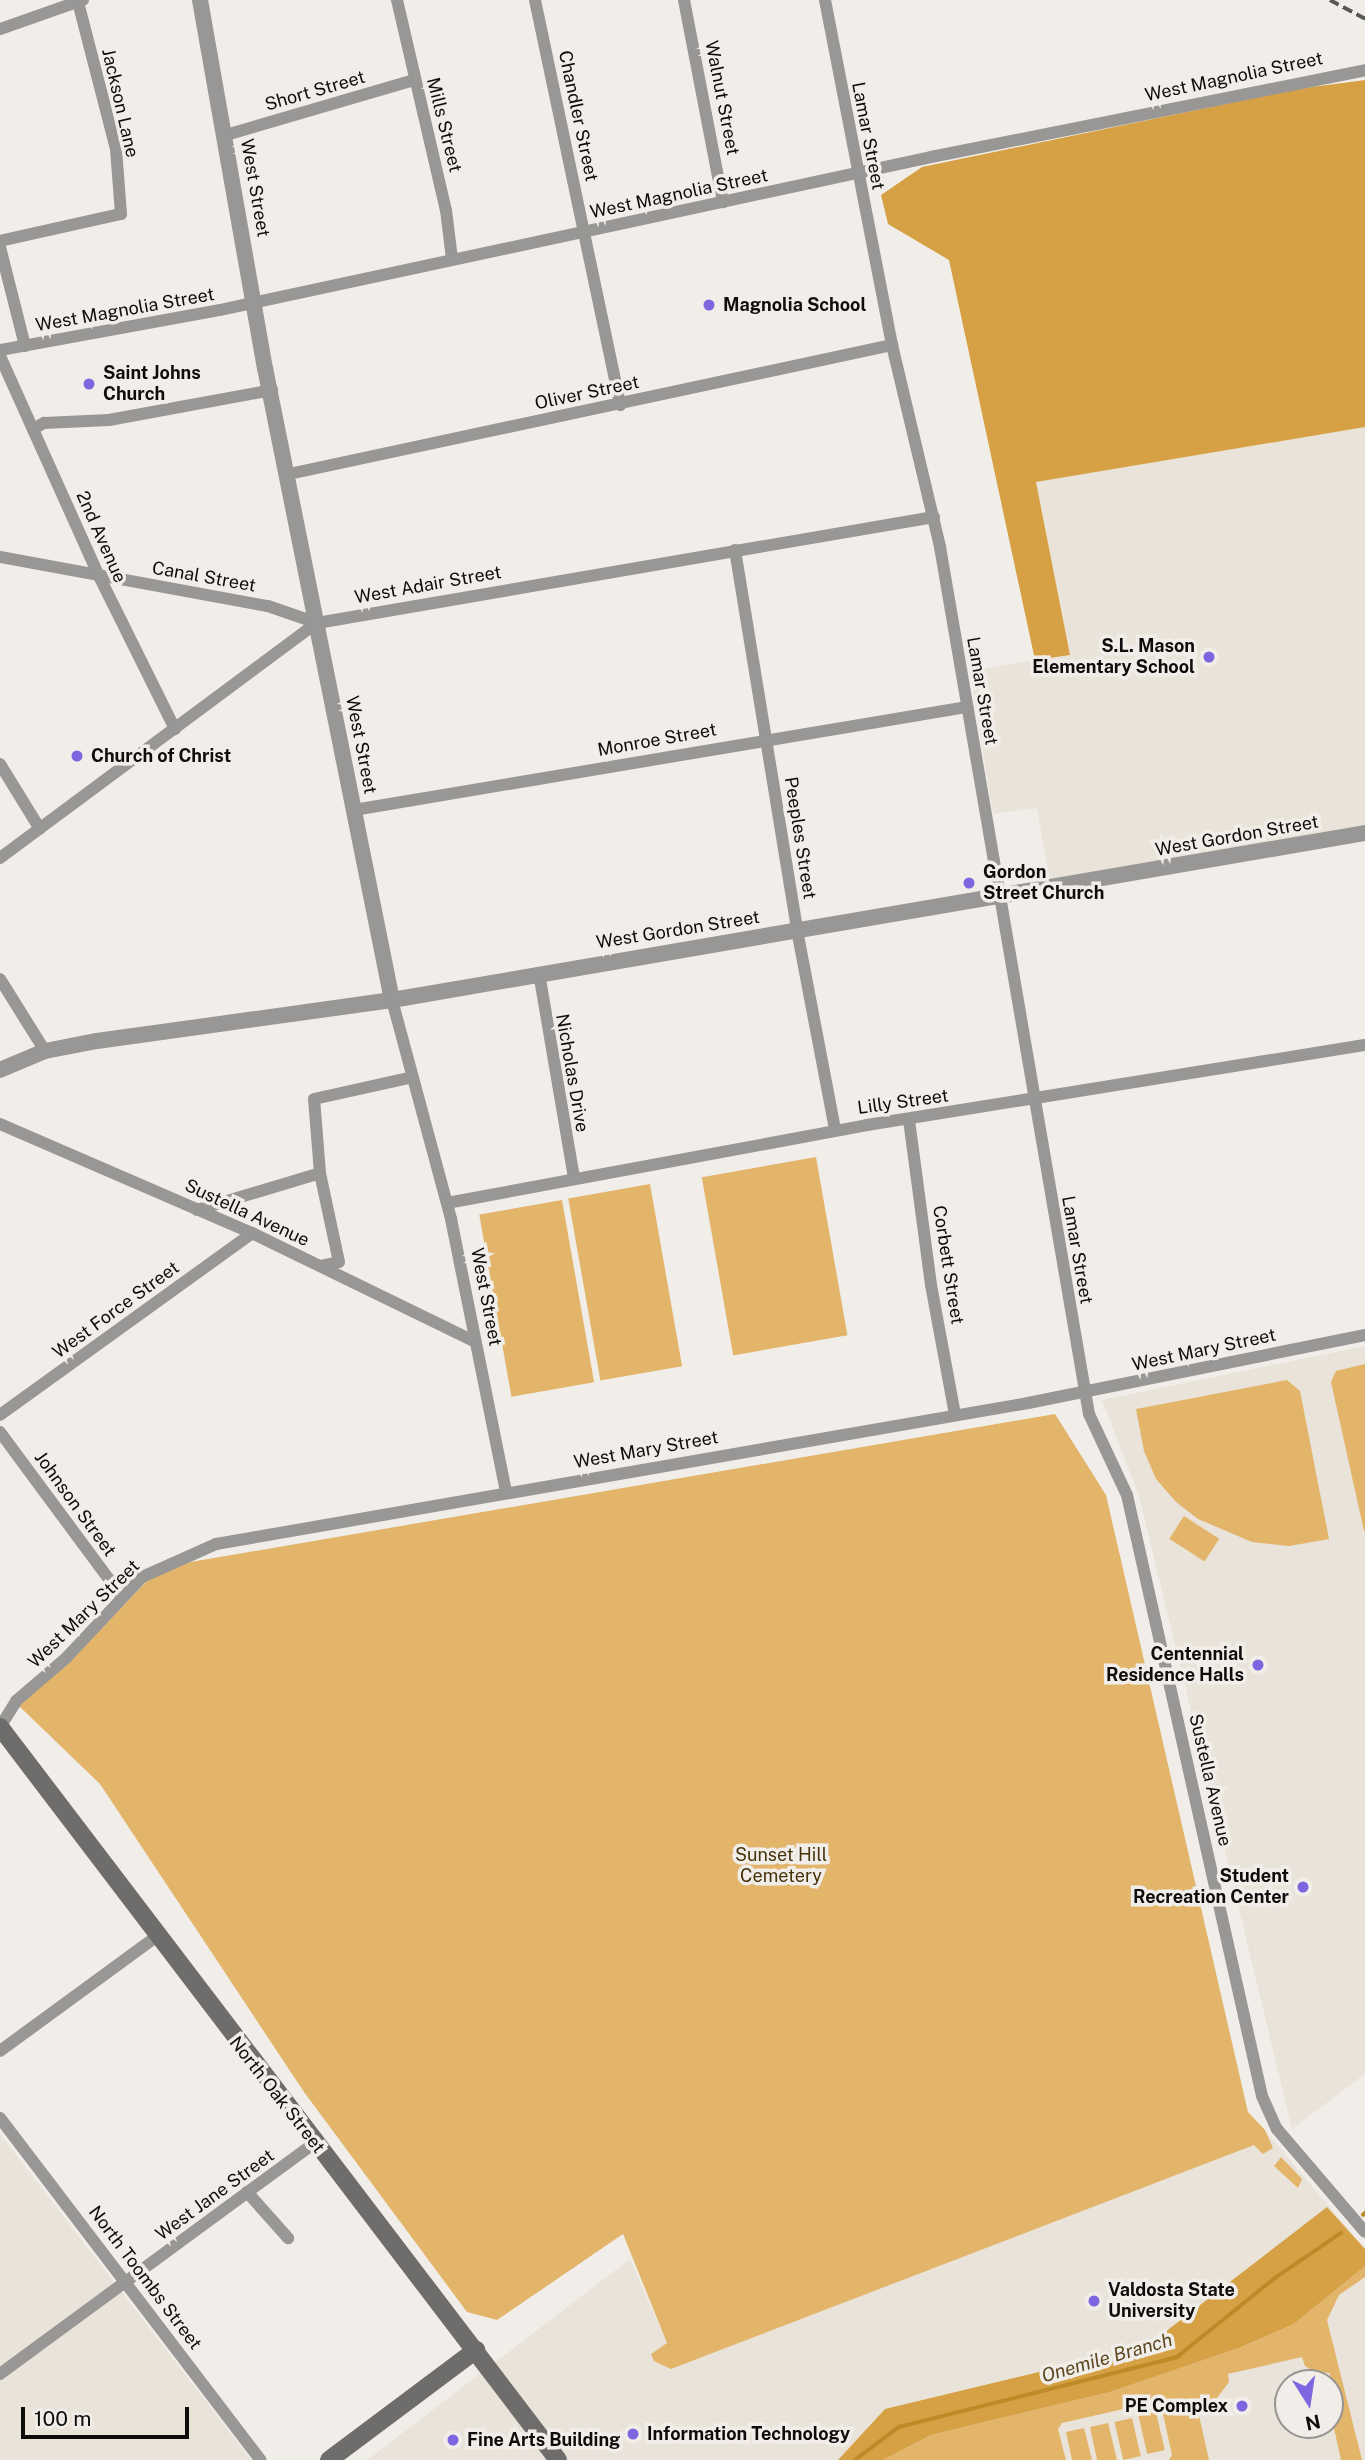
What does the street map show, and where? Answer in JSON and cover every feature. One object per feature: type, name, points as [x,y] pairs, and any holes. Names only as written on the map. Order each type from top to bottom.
[{"type":"main road","name":"North Oak Street","points":[[0,1727],[314,2143],[476,2350],[558,2460]]},
{"type":"main road","points":[[329,2460],[476,2350]]},
{"type":"street","name":"West Street","points":[[200,0],[272,390],[391,1000],[447,1203],[506,1492]]},
{"type":"street","name":"Mills Street","points":[[397,0],[446,210],[452,259]]},
{"type":"street","name":"Chandler Street","points":[[535,0],[620,405]]},
{"type":"street","name":"Walnut Street","points":[[684,0],[723,202]]},
{"type":"street","name":"Lamar Street","points":[[825,0],[856,173],[892,345],[934,517],[1086,1392]]},
{"type":"street","points":[[0,29],[81,1]]},
{"type":"street","name":"Jackson Lane","points":[[0,244],[121,214],[116,149],[81,1]]},
{"type":"street","name":"West Magnolia Street","points":[[0,350],[256,302],[856,173],[1365,69]]},
{"type":"street","name":"Short Street","points":[[226,135],[414,80]]},
{"type":"street","points":[[0,244],[25,346]]},
{"type":"street","name":"Oliver Street","points":[[289,474],[892,345]]},
{"type":"street","name":"2nd Avenue","points":[[0,356],[99,576],[175,729]]},
{"type":"street","points":[[33,429],[44,423],[95,422],[272,390]]},
{"type":"street","name":"West Adair Street","points":[[0,858],[317,623],[934,517]]},
{"type":"street","name":"Peeples Street","points":[[735,550],[797,930],[835,1130]]},
{"type":"street","name":"Canal Street","points":[[0,557],[268,606],[317,623]]},
{"type":"street","name":"Monroe Street","points":[[354,810],[967,707]]},
{"type":"street","points":[[0,764],[40,828]]},
{"type":"street","name":"West Gordon Street","points":[[0,1070],[45,1051],[391,1000],[1365,833]]},
{"type":"street","name":"Nicholas Drive","points":[[539,973],[574,1178]]},
{"type":"street","points":[[0,979],[45,1051]]},
{"type":"street","name":"Lilly Street","points":[[447,1203],[835,1130],[1365,1045]]},
{"type":"street","points":[[320,1266],[339,1262],[320,1174],[314,1099],[413,1077]]},
{"type":"street","name":"Corbett Street","points":[[909,1120],[931,1285],[955,1415]]},
{"type":"street","name":"Sustella Avenue","points":[[0,1124],[252,1233],[475,1342]]},
{"type":"street","points":[[197,1210],[320,1174]]},
{"type":"street","name":"West Force Street","points":[[0,1415],[252,1233]]},
{"type":"street","name":"West Mary Street","points":[[0,1727],[16,1701],[66,1658],[142,1577],[216,1544],[1086,1392],[1365,1335]]},
{"type":"street","name":"Sustella Avenue","points":[[1086,1392],[1089,1414],[1127,1495],[1262,2096],[1278,2129],[1365,2232]]},
{"type":"street","name":"Johnson Street","points":[[0,1432],[122,1597]]},
{"type":"street","points":[[0,2051],[157,1936]]},
{"type":"street","name":"North Toombs Street","points":[[0,2118],[261,2460]]},
{"type":"street","name":"West Jane Street","points":[[0,2374],[314,2143]]},
{"type":"street","points":[[247,2192],[288,2238]]},
{"type":"shaded area","points":[[1365,80],[1365,427],[1036,482],[1070,655],[1035,660],[949,260],[888,224],[881,195],[922,167],[1297,89]]},
{"type":"shaded area","name":"S.L. Mason Elementary School","points":[[1365,427],[1365,828],[1050,883],[1037,808],[993,814],[970,671],[1070,654],[1036,482]]},
{"type":"shaded area","points":[[1365,1346],[1365,2074],[1292,2129],[1139,1496],[1102,1400]]},
{"type":"shaded area","name":"Valdosta State University","points":[[1265,2130],[1365,2249],[1365,2460],[367,2460],[630,2259],[667,2343]]},
{"type":"shaded area","points":[[0,2134],[251,2460],[0,2460]]},
{"type":"shaded area","points":[[1327,2207],[1365,2249],[1365,2266],[1294,2324],[1239,2348],[1110,2392],[931,2435],[883,2460],[838,2460],[885,2409],[1147,2346]]},
{"type":"green space","points":[[816,1157],[847,1335],[733,1355],[702,1177]]},
{"type":"green space","points":[[650,1184],[682,1366],[600,1381],[568,1198]]},
{"type":"green space","points":[[562,1200],[594,1382],[511,1397],[479,1215]]},
{"type":"green space","points":[[1365,1364],[1364,1531],[1331,1382],[1336,1371]]},
{"type":"green space","points":[[1287,1380],[1300,1391],[1329,1539],[1289,1546],[1252,1542],[1198,1519],[1176,1502],[1156,1479],[1144,1451],[1136,1409]]},
{"type":"green space","name":"Sunset Hill Cemetery","points":[[1055,1414],[1106,1495],[1248,2112],[1265,2130],[1273,2148],[1263,2154],[1254,2145],[671,2369],[654,2361],[651,2354],[667,2343],[623,2234],[497,2320],[467,2312],[304,2092],[100,1784],[18,1705],[75,1656],[147,1581],[179,1564]]},
{"type":"green space","points":[[1184,1516],[1219,1539],[1205,1562],[1169,1539]]},
{"type":"green space","points":[[1281,2157],[1302,2179],[1298,2188],[1274,2166]]},
{"type":"green space","points":[[1365,2266],[1365,2277],[1339,2295],[1327,2320],[1339,2369],[1310,2369],[1305,2366],[1302,2357],[1228,2374],[1229,2382],[1217,2398],[1196,2402],[1209,2460],[1169,2460],[1172,2455],[1161,2405],[1154,2402],[1062,2423],[1058,2429],[1066,2460],[883,2460],[931,2435],[1110,2392],[1239,2348],[1294,2324]]},
{"type":"green space","points":[[1344,2388],[1362,2460],[1341,2460],[1336,2439],[1344,2439]]},
{"type":"green space","points":[[1156,2412],[1165,2450],[1147,2454],[1138,2416]]},
{"type":"green space","points":[[1132,2418],[1141,2456],[1123,2460],[1114,2422]]},
{"type":"green space","points":[[1108,2423],[1117,2460],[1097,2460],[1090,2427]]},
{"type":"green space","points":[[1084,2428],[1092,2460],[1072,2460],[1066,2432]]},
{"type":"waterway","name":"Onemile Branch","points":[[855,2460],[899,2427],[1177,2357],[1275,2278],[1341,2233]]},
{"type":"railway","points":[[1330,0],[1365,19]]},
{"type":"place","name":"Magnolia School","points":[[709,305]]},
{"type":"place","name":"Saint Johns Church","points":[[89,384]]},
{"type":"place","name":"S.L. Mason Elementary School","points":[[1209,657]]},
{"type":"place","name":"Church of Christ","points":[[77,756]]},
{"type":"place","name":"Gordon Street Church","points":[[969,883]]},
{"type":"place","name":"Centennial Residence Halls","points":[[1258,1665]]},
{"type":"place","name":"Student Recreation Center","points":[[1303,1887]]},
{"type":"place","name":"Valdosta State University","points":[[1094,2301]]},
{"type":"place","name":"PE Complex","points":[[1242,2406]]},
{"type":"place","name":"Information Technology","points":[[633,2434]]},
{"type":"place","name":"Fine Arts Building","points":[[453,2440]]}]
